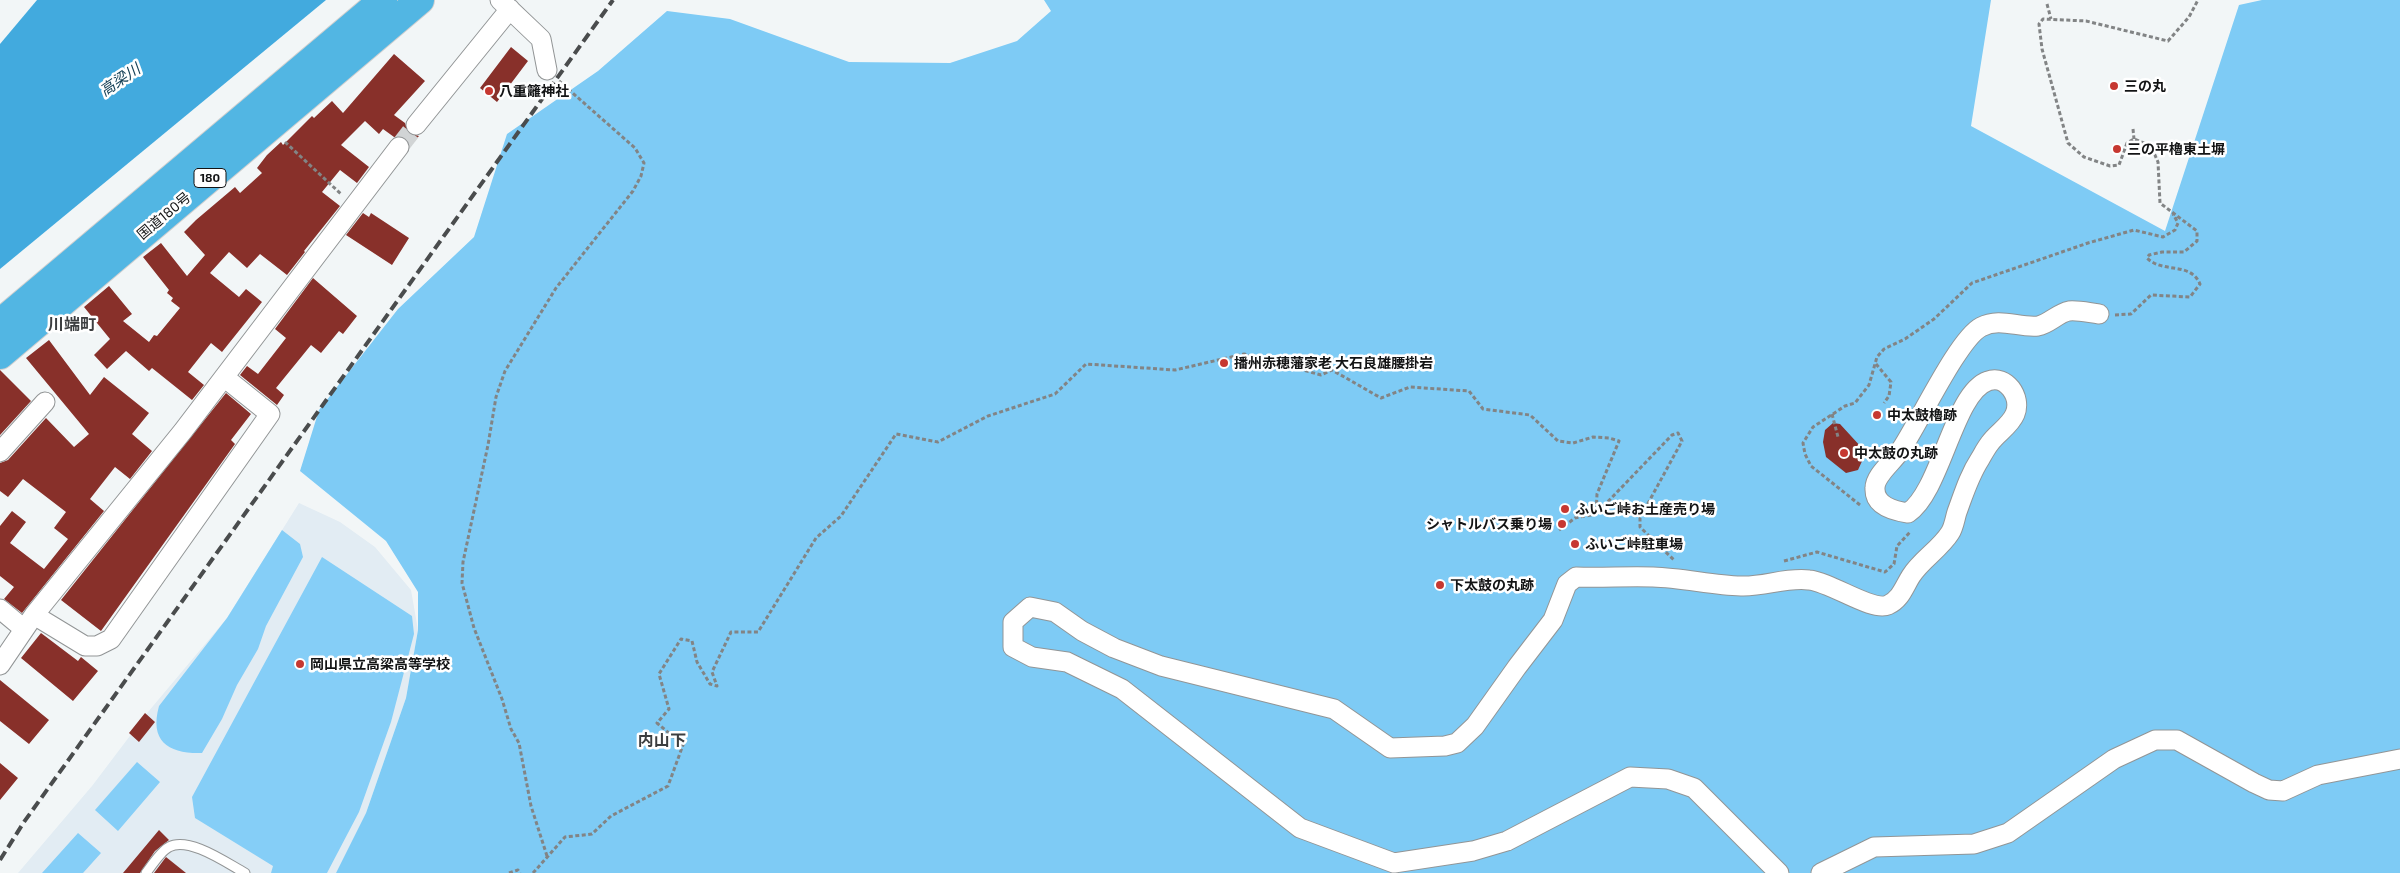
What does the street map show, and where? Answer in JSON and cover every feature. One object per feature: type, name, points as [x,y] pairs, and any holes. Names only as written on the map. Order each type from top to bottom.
[{"type":"highway","name":"国道180号","points":[[0,323],[383,0]]},
{"type":"highway","name":"国道180号","points":[[0,355],[420,0]]},
{"type":"street","points":[[416,125],[505,5],[541,39],[547,70]]},
{"type":"street","points":[[0,665],[29,622],[224,376],[352,205],[398,147]]},
{"type":"street","points":[[1779,873],[1694,788],[1668,779],[1639,778],[1630,778],[1507,841],[1465,853],[1394,863],[1300,828],[1122,689],[1066,662],[1032,657],[1013,647],[1013,622],[1030,608],[1055,612],[1082,631],[1114,648],[1162,666],[1334,709],[1390,748],[1445,746],[1457,743],[1475,726],[1516,667],[1553,620],[1567,584],[1576,578],[1652,576],[1739,586],[1764,586],[1787,580],[1809,580],[1836,587],[1871,605],[1881,607],[1898,600],[1912,575],[1950,533],[1969,476],[1990,442],[2015,414],[2017,400],[2014,391],[2004,382],[1995,379],[1986,381],[1972,395],[1952,430],[1934,477],[1918,506],[1908,513],[1894,511],[1884,506],[1877,498],[1876,482],[1900,452],[1942,379],[1966,343],[1980,328],[1997,322],[2039,326],[2068,311],[2099,314]]},
{"type":"street","points":[[0,609],[85,646],[97,646],[111,639],[270,414],[224,376]]},
{"type":"street","points":[[0,452],[45,402]]},
{"type":"street","points":[[1821,873],[1874,847],[1974,844],[2008,833],[2114,759],[2155,740],[2176,740],[2254,783],[2283,791],[2318,775],[2400,759]]},
{"type":"lane","points":[[146,873],[168,847],[178,844],[199,848],[245,873]]},
{"type":"path","points":[[2134,139],[2127,143],[2118,164],[2110,166],[2084,157],[2068,143],[2062,127],[2042,49],[2039,24],[2043,19],[2086,21],[2168,41],[2189,17],[2198,0]]},
{"type":"path","points":[[2047,4],[2051,19]]},
{"type":"path","points":[[547,70],[635,148],[644,163],[641,176],[633,191],[556,288],[505,371],[496,397],[488,445],[463,562],[462,583],[471,619],[502,699],[511,729],[519,743],[531,806],[548,856]]},
{"type":"path","points":[[270,128],[352,205]]},
{"type":"path","points":[[2133,128],[2134,139]]},
{"type":"path","points":[[2099,314],[2132,314],[2151,296],[2190,297],[2200,284],[2197,277],[2186,269],[2157,266],[2147,258],[2149,255],[2162,252],[2184,252],[2197,241],[2197,231],[2172,214],[2160,203],[2158,162],[2151,146],[2134,139]]},
{"type":"path","points":[[1863,508],[1811,466],[1805,454],[1803,443],[1813,427],[1832,414],[1855,403],[1869,385],[1877,357],[1884,348],[1905,339],[1934,319],[1972,283],[2088,243],[2134,230],[2163,237],[2175,230],[2178,223],[2172,214]]},
{"type":"path","points":[[533,873],[565,837],[592,834],[611,816],[668,786],[683,745],[657,723],[669,709],[659,674],[681,639],[692,641],[697,662],[710,684],[717,686],[712,672],[732,632],[758,632],[816,538],[841,516],[896,434],[938,442],[988,416],[1055,394],[1086,364],[1175,370],[1244,354],[1321,375],[1332,370],[1381,398],[1410,388],[1469,391],[1483,409],[1530,414],[1558,441],[1573,443],[1593,437],[1619,441],[1597,494],[1596,514]]},
{"type":"path","points":[[1876,364],[1891,382],[1889,396],[1884,403]]},
{"type":"path","points":[[1832,414],[1838,437]]},
{"type":"path","points":[[1559,530],[1575,518],[1596,514],[1672,435],[1678,432],[1682,441],[1640,518],[1640,527],[1679,564]]},
{"type":"path","points":[[1780,563],[1817,552],[1885,572],[1894,564],[1897,546],[1911,530],[1908,528]]},
{"type":"path","points":[[510,873],[518,870],[520,873]]},
{"type":"shaded area","points":[[1044,0],[1991,0],[1971,126],[2165,231],[2239,5],[2262,0],[2400,0],[2400,873],[336,873],[366,813],[406,698],[418,630],[418,592],[386,541],[300,471],[319,410],[398,309],[474,237],[507,134],[598,71],[667,11],[730,19],[849,62],[950,63],[1017,41],[1051,11]]},
{"type":"shaded area","name":"岡山県立高梁高等学校","points":[[299,503],[340,522],[375,547],[411,590],[418,630],[406,698],[366,813],[336,873],[18,873],[92,786],[148,712],[227,618]]},
{"type":"shaded area","points":[[282,530],[300,544],[303,557],[266,626],[258,649],[202,753],[190,753],[171,748],[164,743],[157,729],[159,706],[227,618]]},
{"type":"shaded area","points":[[322,557],[412,616],[414,634],[391,722],[359,812],[327,873],[271,873],[273,866],[195,818],[192,797]]},
{"type":"shaded area","points":[[137,762],[160,782],[118,831],[95,810]]},
{"type":"shaded area","points":[[78,833],[101,853],[83,873],[42,873]]},
{"type":"water","name":"高梁川","points":[[37,0],[326,0],[0,269],[0,44]]},
{"type":"building","points":[[511,47],[528,61],[497,102],[480,88]]},
{"type":"building","points":[[394,54],[425,81],[394,115],[405,123],[409,133],[419,136],[410,146],[405,138],[394,137],[383,129],[379,134],[365,121],[341,145],[369,167],[357,183],[340,170],[322,192],[340,206],[287,275],[260,254],[247,268],[229,252],[210,273],[239,297],[246,289],[262,302],[222,352],[211,343],[188,372],[204,385],[192,400],[152,368],[149,371],[126,351],[107,369],[94,355],[110,339],[84,307],[109,286],[132,314],[123,321],[149,342],[154,335],[157,336],[180,308],[171,301],[173,298],[167,293],[169,290],[143,257],[161,243],[187,276],[205,255],[184,232],[235,187],[240,193],[262,173],[257,168],[267,155],[281,142],[283,145],[312,116],[314,118],[332,101],[343,113]]},
{"type":"building","points":[[363,213],[369,217],[371,213],[409,238],[392,265],[346,235]]},
{"type":"building","points":[[313,278],[357,316],[343,334],[339,331],[321,353],[311,345],[276,388],[284,395],[277,405],[240,375],[247,366],[258,374],[286,338],[275,329]]},
{"type":"building","points":[[49,340],[90,395],[104,377],[149,413],[132,434],[152,451],[130,479],[115,467],[90,499],[104,511],[22,613],[4,599],[14,587],[0,576],[0,526],[12,511],[26,522],[10,543],[44,569],[68,539],[54,528],[66,512],[23,479],[8,497],[0,491],[0,463],[8,460],[46,418],[74,447],[89,434],[26,358]]},
{"type":"building","points":[[0,370],[31,401],[0,435]]},
{"type":"building","points":[[226,393],[251,414],[231,440],[235,444],[101,631],[61,600]]},
{"type":"building","name":"中太鼓の丸跡","points":[[1833,423],[1840,424],[1862,448],[1863,459],[1858,470],[1846,473],[1826,457],[1823,442],[1825,430]]},
{"type":"building","points":[[41,633],[78,661],[81,657],[98,671],[73,701],[21,658]]},
{"type":"building","points":[[0,680],[49,720],[29,744],[0,721]]},
{"type":"building","points":[[145,713],[155,722],[139,742],[129,733]]},
{"type":"building","points":[[0,763],[18,778],[0,800]]},
{"type":"building","points":[[159,830],[169,840],[155,851],[140,873],[123,873]]},
{"type":"building","points":[[166,857],[186,873],[154,873]]},
{"type":"tunnel","points":[[399,147],[416,125]]},
{"type":"railway","points":[[0,860],[24,822],[613,0]]},
{"type":"place","name":"三の丸","points":[[2114,86]]},
{"type":"place","name":"八重籬神社","points":[[489,91]]},
{"type":"place","name":"三の平櫓東土塀","points":[[2117,149]]},
{"type":"place","name":"播州赤穂藩家老 大石良雄腰掛岩","points":[[1224,363]]},
{"type":"place","name":"中太鼓櫓跡","points":[[1877,415]]},
{"type":"place","name":"中太鼓の丸跡","points":[[1844,453]]},
{"type":"place","name":"ふいご峠お土産売り場","points":[[1565,509]]},
{"type":"place","name":"シャトルバス乗り場","points":[[1562,524]]},
{"type":"place","name":"ふいご峠駐車場","points":[[1575,544]]},
{"type":"place","name":"下太鼓の丸跡","points":[[1440,585]]},
{"type":"place","name":"岡山県立高梁高等学校","points":[[300,664]]},
{"type":"district","name":"川端町","points":[[72,325]]},
{"type":"district","name":"内山下","points":[[662,741]]}]
